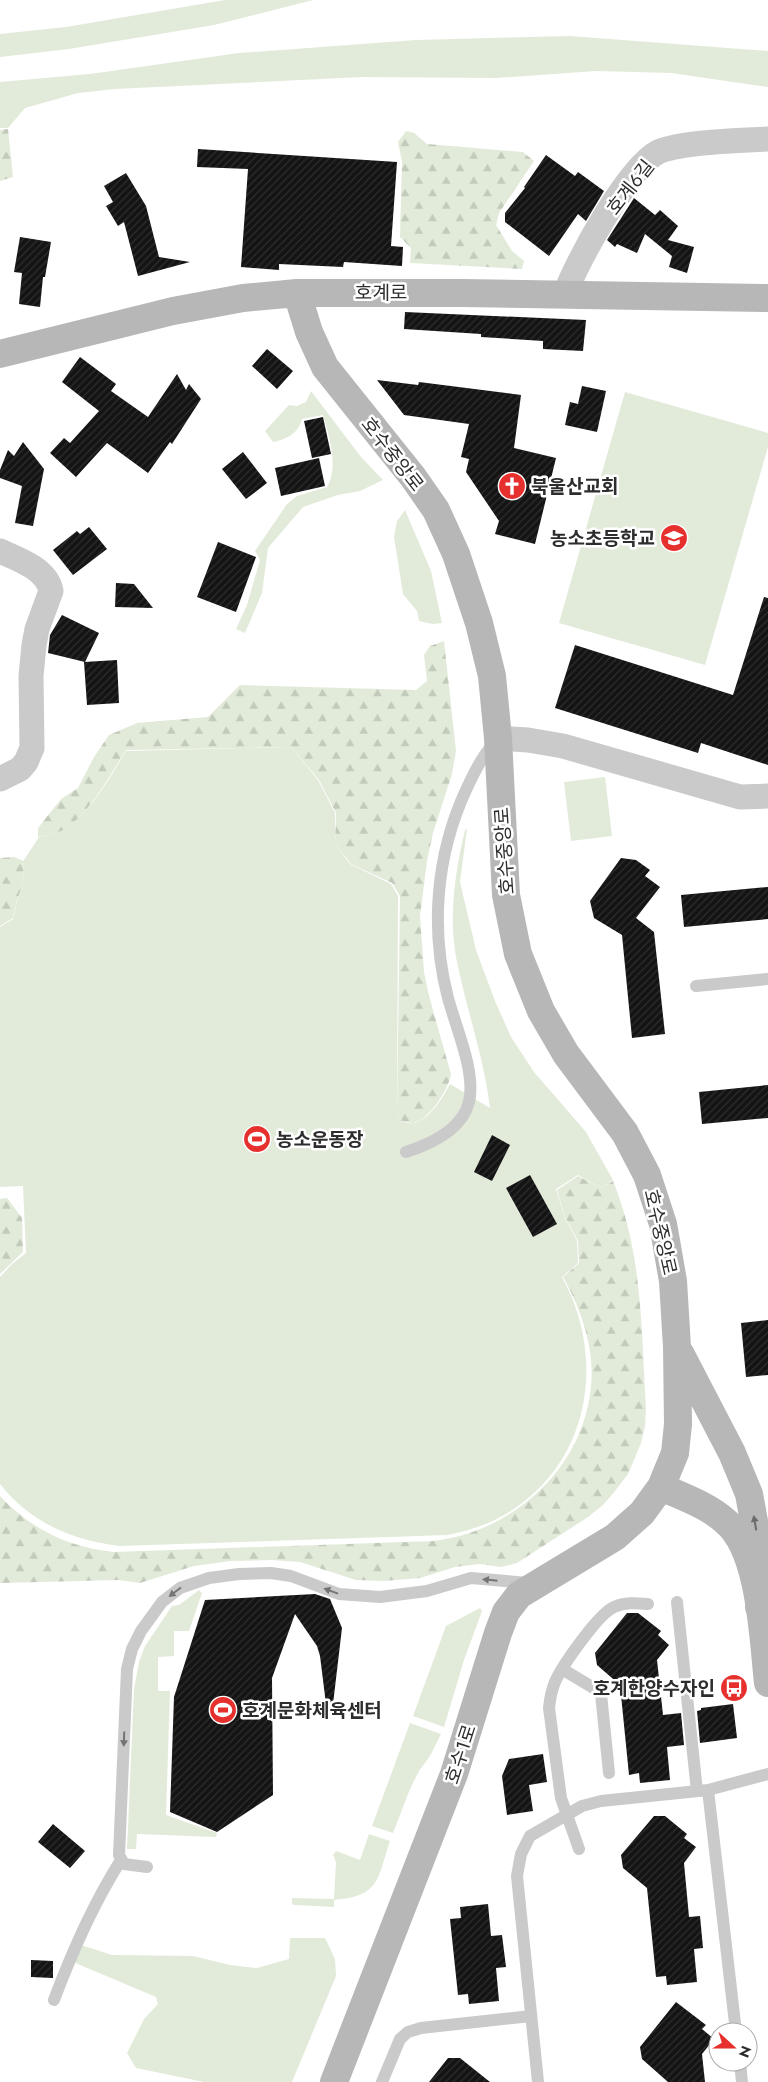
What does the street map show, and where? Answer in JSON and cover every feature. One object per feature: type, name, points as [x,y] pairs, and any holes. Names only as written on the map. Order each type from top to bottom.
[{"type":"street","name":"호계6길","points":[[565,294],[591,238],[638,171],[658,152],[674,147],[768,138]]},
{"type":"street","name":"호계로","points":[[0,354],[173,310],[243,298],[297,293],[565,294],[768,298]]},
{"type":"street","name":"호수중앙로","points":[[297,293],[308,332],[325,367],[413,476],[436,510],[456,554],[479,623],[492,676],[498,738],[506,895],[518,954],[541,1011],[566,1054],[625,1132],[648,1175],[663,1224],[673,1281],[677,1347],[678,1424],[674,1453],[661,1487]]},
{"type":"street","points":[[0,551],[35,568],[50,585],[51,591],[37,629],[30,676],[32,748],[26,762],[20,769],[0,779]]},
{"type":"street","points":[[498,738],[528,740],[563,746],[740,797],[768,796]]},
{"type":"street","points":[[677,1347],[732,1453],[749,1494],[758,1543],[759,1607]]},
{"type":"street","points":[[661,1487],[700,1504],[726,1521],[740,1540],[754,1573],[768,1683]]},
{"type":"street","name":"호수1로","points":[[334,2082],[451,1783],[506,1612],[519,1595],[615,1537],[642,1513],[661,1487]]},
{"type":"lane","points":[[406,1152],[437,1140],[452,1128],[469,1104],[470,1092],[466,1057],[441,968],[438,932],[439,898],[443,861],[460,803],[486,752],[498,738]]},
{"type":"lane","points":[[696,986],[768,979]]},
{"type":"lane","points":[[147,1867],[129,1866],[121,1860],[119,1855],[128,1669],[132,1649],[140,1632],[162,1602],[180,1588],[209,1578],[239,1574],[291,1576],[339,1594],[364,1597],[427,1592],[471,1578],[539,1583]]},
{"type":"lane","points":[[677,1602],[735,2022]]},
{"type":"lane","points":[[579,1849],[561,1798],[549,1708],[550,1696],[562,1668],[599,1619],[612,1607],[628,1603],[648,1604]]},
{"type":"lane","points":[[562,1668],[600,1694],[609,1773]]},
{"type":"lane","points":[[538,2082],[517,1876],[521,1854],[530,1836],[582,1806],[601,1801],[703,1791],[768,1774]]},
{"type":"lane","points":[[54,2000],[72,1952],[109,1878],[121,1860]]},
{"type":"lane","points":[[382,2082],[400,2039],[408,2032],[421,2028],[531,2016]]},
{"type":"green space","points":[[225,0],[313,0],[214,25],[69,49],[0,57],[0,34],[66,27]]},
{"type":"green space","points":[[570,36],[768,51],[768,87],[671,73],[596,71],[496,78],[363,77],[115,89],[78,93],[25,108],[8,128],[0,128],[0,82],[90,74],[239,53],[416,40]]},
{"type":"green space","points":[[8,129],[13,177],[0,181],[0,130]]},
{"type":"green space","points":[[406,131],[414,133],[427,144],[523,152],[534,161],[499,213],[496,225],[512,251],[524,261],[522,269],[410,263],[411,248],[400,237],[402,162],[398,142]]},
{"type":"green space","points":[[311,391],[361,457],[383,480],[360,491],[338,495],[303,507],[268,548],[262,593],[245,633],[236,629],[247,605],[260,560],[255,551],[287,504],[297,496],[327,487],[331,479],[332,451],[323,415],[302,419],[295,432],[278,441],[273,442],[265,431],[289,405],[297,406],[306,402]]},
{"type":"green space","points":[[625,392],[768,433],[768,447],[705,665],[559,623]]},
{"type":"green space","points":[[405,510],[431,571],[442,623],[433,624],[419,621],[417,611],[403,594],[394,537],[397,521]]},
{"type":"green space","points":[[444,641],[456,751],[452,774],[433,833],[427,861],[420,916],[424,972],[451,1074],[446,1088],[432,1110],[419,1121],[413,1123],[401,1121],[397,1113],[400,896],[392,883],[351,864],[335,844],[336,813],[319,780],[291,747],[126,750],[98,795],[71,825],[61,831],[38,837],[38,828],[61,799],[78,788],[94,757],[109,735],[137,723],[208,717],[240,685],[416,690],[427,681],[424,655],[430,646]]},
{"type":"green space","name":"농소운동장","points":[[291,747],[318,780],[335,813],[335,844],[350,864],[391,884],[398,896],[397,1113],[401,1121],[407,1123],[419,1121],[430,1113],[450,1084],[490,1108],[480,1053],[454,946],[454,896],[461,846],[465,830],[467,829],[460,882],[476,950],[495,1001],[511,1037],[534,1072],[586,1132],[613,1180],[601,1188],[578,1175],[556,1189],[565,1218],[577,1241],[578,1263],[562,1277],[577,1311],[585,1347],[586,1383],[580,1417],[567,1450],[548,1479],[521,1504],[488,1523],[458,1533],[448,1535],[119,1546],[84,1539],[68,1534],[38,1519],[24,1509],[0,1484],[0,1277],[26,1253],[23,1186],[0,1187],[0,927],[13,919],[23,884],[24,860],[39,837],[59,831],[81,815],[98,795],[126,751]]},
{"type":"green space","points":[[605,777],[612,836],[571,841],[564,782]]},
{"type":"green space","points":[[14,857],[24,861],[23,884],[13,918],[0,926],[0,858]]},
{"type":"green space","points":[[578,1176],[601,1188],[613,1181],[623,1209],[630,1237],[639,1293],[646,1408],[645,1426],[641,1443],[628,1474],[603,1505],[588,1517],[517,1563],[501,1567],[480,1564],[455,1567],[420,1578],[383,1581],[356,1580],[300,1562],[272,1560],[231,1561],[194,1566],[140,1583],[119,1580],[0,1583],[0,1496],[25,1518],[52,1535],[81,1546],[114,1552],[433,1541],[462,1535],[490,1525],[516,1510],[539,1491],[559,1469],[575,1444],[585,1416],[591,1386],[592,1372],[589,1344],[576,1302],[563,1277],[579,1263],[578,1241],[565,1217],[557,1190]]},
{"type":"green space","points":[[7,1198],[22,1218],[23,1252],[0,1274],[0,1199]]},
{"type":"green space","points":[[199,1590],[202,1593],[189,1631],[174,1631],[174,1656],[158,1657],[158,1691],[170,1691],[166,1815],[217,1833],[216,1837],[137,1834],[136,1849],[127,1849],[134,1689],[139,1662],[145,1646],[172,1606],[179,1605]]},
{"type":"green space","points":[[480,1608],[482,1611],[464,1660],[444,1727],[413,1716],[446,1626]]},
{"type":"green space","points":[[410,1723],[441,1734],[410,1789],[393,1833],[372,1826]]},
{"type":"green space","points":[[369,1834],[390,1841],[379,1876],[369,1890],[360,1895],[334,1900],[334,1907],[292,1904],[292,1898],[334,1899],[336,1862],[333,1855],[336,1851],[360,1860]]},
{"type":"green space","points":[[290,1938],[325,1938],[335,1959],[336,1976],[292,2082],[204,2082],[136,2068],[127,2053],[144,2019],[158,2004],[156,1997],[73,1962],[81,1945],[112,1955],[193,1956],[230,1965],[257,1968],[289,1959]]},
{"type":"building","points":[[198,149],[397,162],[391,246],[403,247],[402,266],[344,262],[343,267],[279,264],[279,270],[241,267],[248,169],[197,167]]},
{"type":"building","points":[[546,155],[575,176],[578,172],[604,191],[586,221],[578,214],[549,256],[505,222],[505,213],[525,188]]},
{"type":"building","points":[[126,173],[146,206],[159,257],[190,262],[138,276],[124,222],[118,226],[106,206],[113,202],[104,186]]},
{"type":"building","points":[[634,198],[655,215],[660,210],[678,226],[668,240],[694,247],[687,273],[669,267],[672,256],[645,234],[637,253],[617,244],[615,247],[607,240]]},
{"type":"building","points":[[20,237],[51,242],[45,277],[43,277],[40,307],[19,304],[22,273],[14,272]]},
{"type":"building","points":[[405,312],[586,320],[583,351],[543,349],[543,341],[481,337],[481,334],[404,329]]},
{"type":"building","points":[[267,349],[293,371],[277,389],[252,366]]},
{"type":"building","points":[[80,357],[116,384],[111,391],[148,417],[177,374],[186,390],[189,384],[201,399],[172,444],[170,442],[148,473],[107,443],[76,477],[50,453],[64,438],[70,443],[99,411],[62,382]]},
{"type":"building","points":[[377,380],[418,385],[419,382],[521,395],[514,448],[556,458],[535,544],[495,534],[499,521],[466,472],[469,459],[461,457],[469,424],[404,415]]},
{"type":"building","points":[[582,386],[606,391],[597,432],[565,425],[570,402],[578,404]]},
{"type":"building","points":[[323,417],[331,454],[312,458],[304,421]]},
{"type":"building","points":[[23,442],[44,469],[33,526],[15,523],[22,486],[0,478],[0,470],[8,450],[14,456]]},
{"type":"building","points":[[243,452],[267,483],[246,499],[222,469]]},
{"type":"building","points":[[319,458],[325,486],[281,496],[275,468]]},
{"type":"building","points":[[89,527],[107,549],[73,575],[53,550],[77,531],[80,534]]},
{"type":"building","points":[[218,542],[256,557],[236,612],[197,597]]},
{"type":"building","points":[[116,583],[134,584],[153,608],[115,607]]},
{"type":"building","points":[[764,597],[768,598],[768,765],[701,743],[698,753],[555,708],[575,645],[733,695]]},
{"type":"building","points":[[62,615],[99,633],[85,662],[48,653],[50,635]]},
{"type":"building","points":[[117,660],[119,703],[87,705],[84,662]]},
{"type":"building","points":[[621,858],[636,860],[650,870],[645,876],[660,887],[636,918],[654,932],[665,1034],[632,1038],[622,935],[594,918],[590,901]]},
{"type":"building","points":[[768,887],[768,919],[684,927],[681,895]]},
{"type":"building","points":[[768,1085],[768,1118],[702,1124],[699,1092]]},
{"type":"building","points":[[492,1135],[510,1145],[492,1181],[474,1172]]},
{"type":"building","points":[[530,1175],[557,1224],[533,1237],[506,1188]]},
{"type":"building","points":[[768,1320],[768,1375],[746,1377],[741,1323]]},
{"type":"building","name":"호계문화체육센터","points":[[315,1594],[330,1599],[342,1628],[333,1704],[326,1704],[317,1646],[295,1614],[272,1678],[273,1795],[217,1832],[170,1812],[174,1697],[205,1600]]},
{"type":"building","points":[[627,1613],[638,1613],[661,1631],[658,1635],[669,1645],[657,1660],[663,1715],[681,1713],[684,1745],[667,1747],[670,1780],[640,1783],[639,1773],[629,1775],[620,1685],[597,1665],[595,1653]]},
{"type":"building","points":[[733,1704],[737,1738],[700,1743],[697,1711],[701,1710],[701,1708]]},
{"type":"building","points":[[543,1754],[547,1782],[529,1785],[533,1811],[507,1815],[502,1776],[509,1759]]},
{"type":"building","points":[[654,1816],[665,1816],[687,1834],[684,1838],[696,1847],[684,1863],[689,1917],[700,1916],[703,1948],[694,1949],[697,1982],[667,1985],[666,1976],[656,1977],[647,1888],[623,1868],[621,1855]]},
{"type":"building","points":[[53,1824],[85,1851],[70,1868],[38,1842]]},
{"type":"building","points":[[488,1904],[491,1936],[502,1935],[506,1967],[496,1968],[499,2001],[469,2004],[468,1994],[458,1995],[450,1919],[461,1918],[460,1907]]},
{"type":"building","points":[[31,1960],[53,1961],[53,1978],[31,1977]]},
{"type":"building","points":[[676,2002],[706,2025],[702,2029],[708,2034],[708,2046],[702,2054],[705,2082],[668,2082],[642,2059],[640,2047]]},
{"type":"building","points":[[448,2058],[460,2058],[490,2082],[429,2082]]},
{"type":"place","name":"북울산교회","points":[[512,486]]},
{"type":"place","name":"농소초등학교","points":[[674,538]]},
{"type":"place","name":"농소운동장","points":[[257,1139]]},
{"type":"place","name":"호계한양수자인","points":[[734,1688]]},
{"type":"place","name":"호계문화체육센터","points":[[223,1710]]}]
